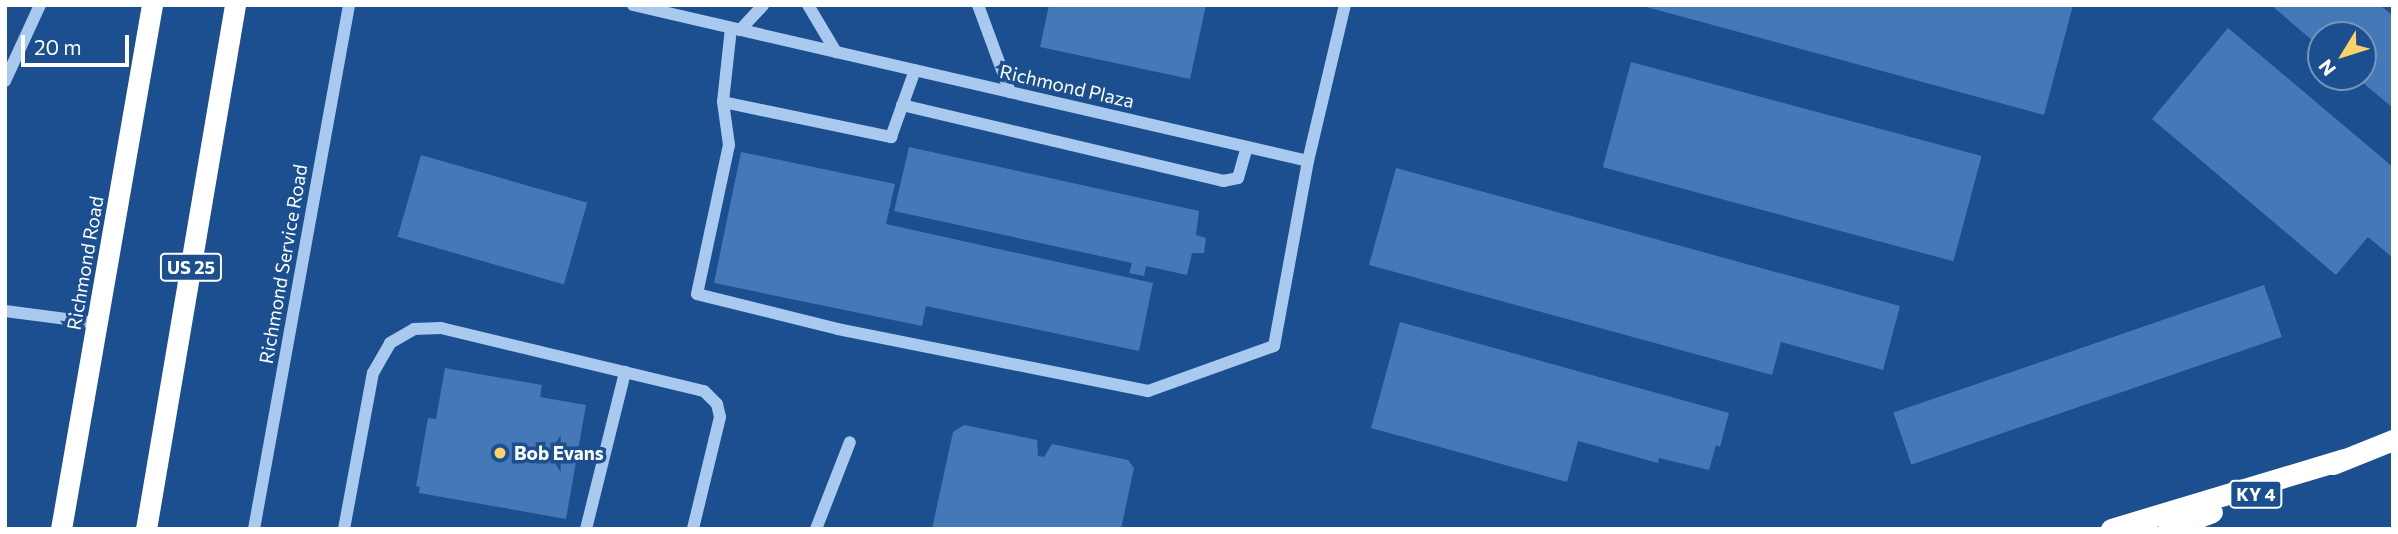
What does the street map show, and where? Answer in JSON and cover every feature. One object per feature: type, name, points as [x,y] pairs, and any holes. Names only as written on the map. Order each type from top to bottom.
[{"type":"highway","name":"Richmond Road","points":[[61,529],[152,5]]},
{"type":"highway","name":"US 25","points":[[146,529],[235,5]]},
{"type":"highway","name":"KY 4","points":[[2168,529],[2393,439]]},
{"type":"highway","points":[[2111,529],[2344,459]]},
{"type":"street","points":[[5,81],[40,5]]},
{"type":"street","name":"Richmond Service Road","points":[[254,529],[349,5]]},
{"type":"street","name":"Richmond Plaza","points":[[634,5],[1308,161]]},
{"type":"street","points":[[763,5],[736,29],[723,102],[729,145],[697,294],[838,329],[1148,391],[1274,346],[1308,161],[1345,5]]},
{"type":"street","points":[[808,5],[836,52]]},
{"type":"street","points":[[978,5],[1010,92]]},
{"type":"street","points":[[723,102],[891,137],[915,70]]},
{"type":"street","points":[[902,105],[1223,181],[1238,178],[1247,147]]},
{"type":"street","points":[[5,311],[98,323]]},
{"type":"street","points":[[344,529],[373,373],[390,343],[414,329],[440,328],[704,391],[717,404],[720,417],[693,529]]},
{"type":"street","points":[[586,529],[625,372]]},
{"type":"street","points":[[816,529],[850,442]]},
{"type":"building","points":[[1049,5],[1206,5],[1190,79],[1040,47]]},
{"type":"building","points":[[1639,5],[2073,5],[2044,115]]},
{"type":"building","points":[[2271,5],[2380,5],[2393,16],[2393,108],[2373,91],[2377,91],[2377,21],[2307,21],[2307,36]]},
{"type":"building","points":[[2228,28],[2393,167],[2393,258],[2368,237],[2336,275],[2152,119]]},
{"type":"building","points":[[1631,62],[1982,156],[1953,261],[1603,167]]},
{"type":"building","points":[[909,147],[1199,211],[1196,235],[1206,238],[1204,253],[1192,253],[1187,275],[1146,266],[1144,276],[1129,273],[1132,263],[894,211]]},
{"type":"building","points":[[741,152],[895,184],[886,224],[1153,283],[1139,351],[926,306],[922,326],[714,283]]},
{"type":"building","points":[[421,155],[587,203],[564,284],[398,237]]},
{"type":"building","points":[[1396,168],[1900,306],[1883,370],[1781,342],[1772,375],[1369,265]]},
{"type":"building","points":[[2264,285],[2282,337],[1911,465],[1893,413]]},
{"type":"building","points":[[1400,322],[1729,413],[1720,447],[1716,445],[1709,470],[1659,458],[1658,463],[1578,441],[1567,482],[1371,428]]},
{"type":"building","name":"Bob Evans","points":[[445,368],[542,385],[540,397],[586,405],[566,519],[419,493],[420,487],[416,486],[428,418],[436,419]]},
{"type":"building","points":[[964,425],[1037,440],[1038,456],[1044,457],[1052,444],[1128,460],[1134,468],[1121,529],[932,529],[953,432]]},
{"type":"place","name":"Bob Evans","points":[[500,453]]}]
